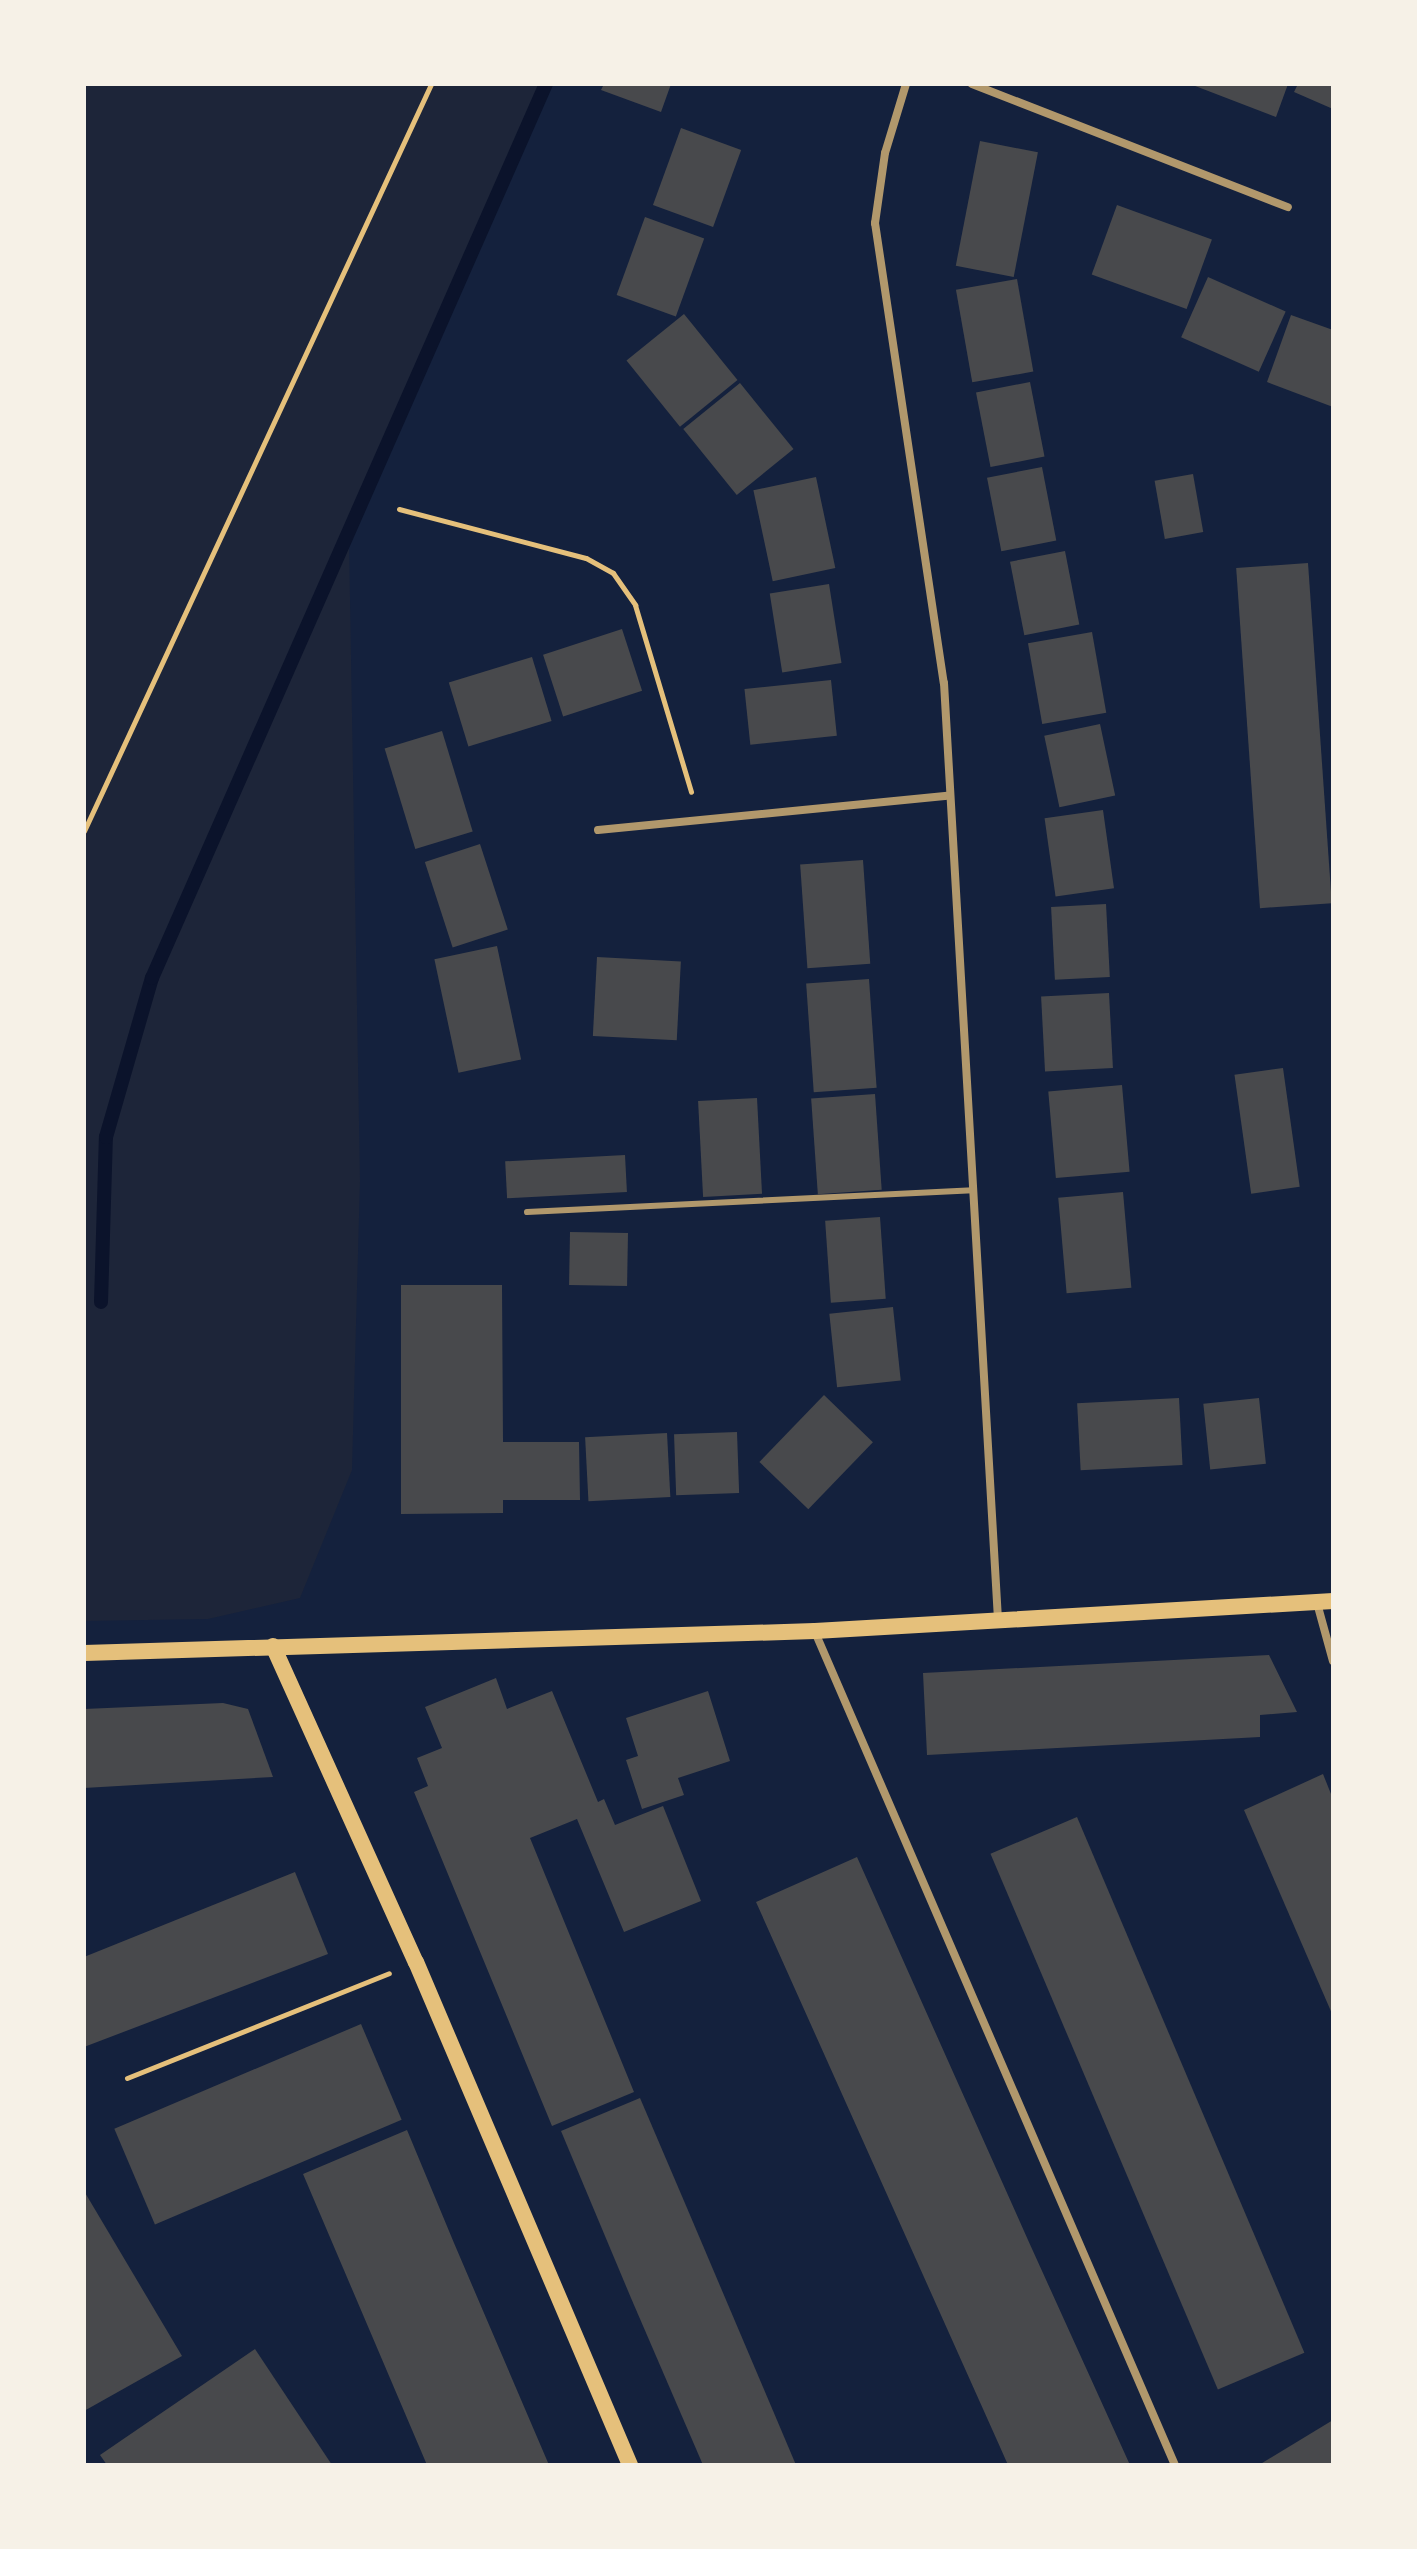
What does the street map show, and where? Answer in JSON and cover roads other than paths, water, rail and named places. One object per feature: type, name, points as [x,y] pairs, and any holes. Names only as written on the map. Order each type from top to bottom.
[{"type":"main road","points":[[84,1653],[815,1631],[1325,1601]]},
{"type":"main road","points":[[273,1646],[416,1962],[630,2465]]},
{"type":"street","points":[[906,84],[885,153],[875,223],[944,683],[947,796],[998,1619]]},
{"type":"street","points":[[972,84],[1288,207]]},
{"type":"street","points":[[598,830],[947,796]]},
{"type":"street","points":[[1325,1601],[1333,1661]]},
{"type":"street","points":[[815,1631],[1175,2465]]},
{"type":"lane","points":[[527,1212],[972,1190]]},
{"type":"waterway","points":[[101,1302],[106,1137],[152,978],[546,84]]}]
